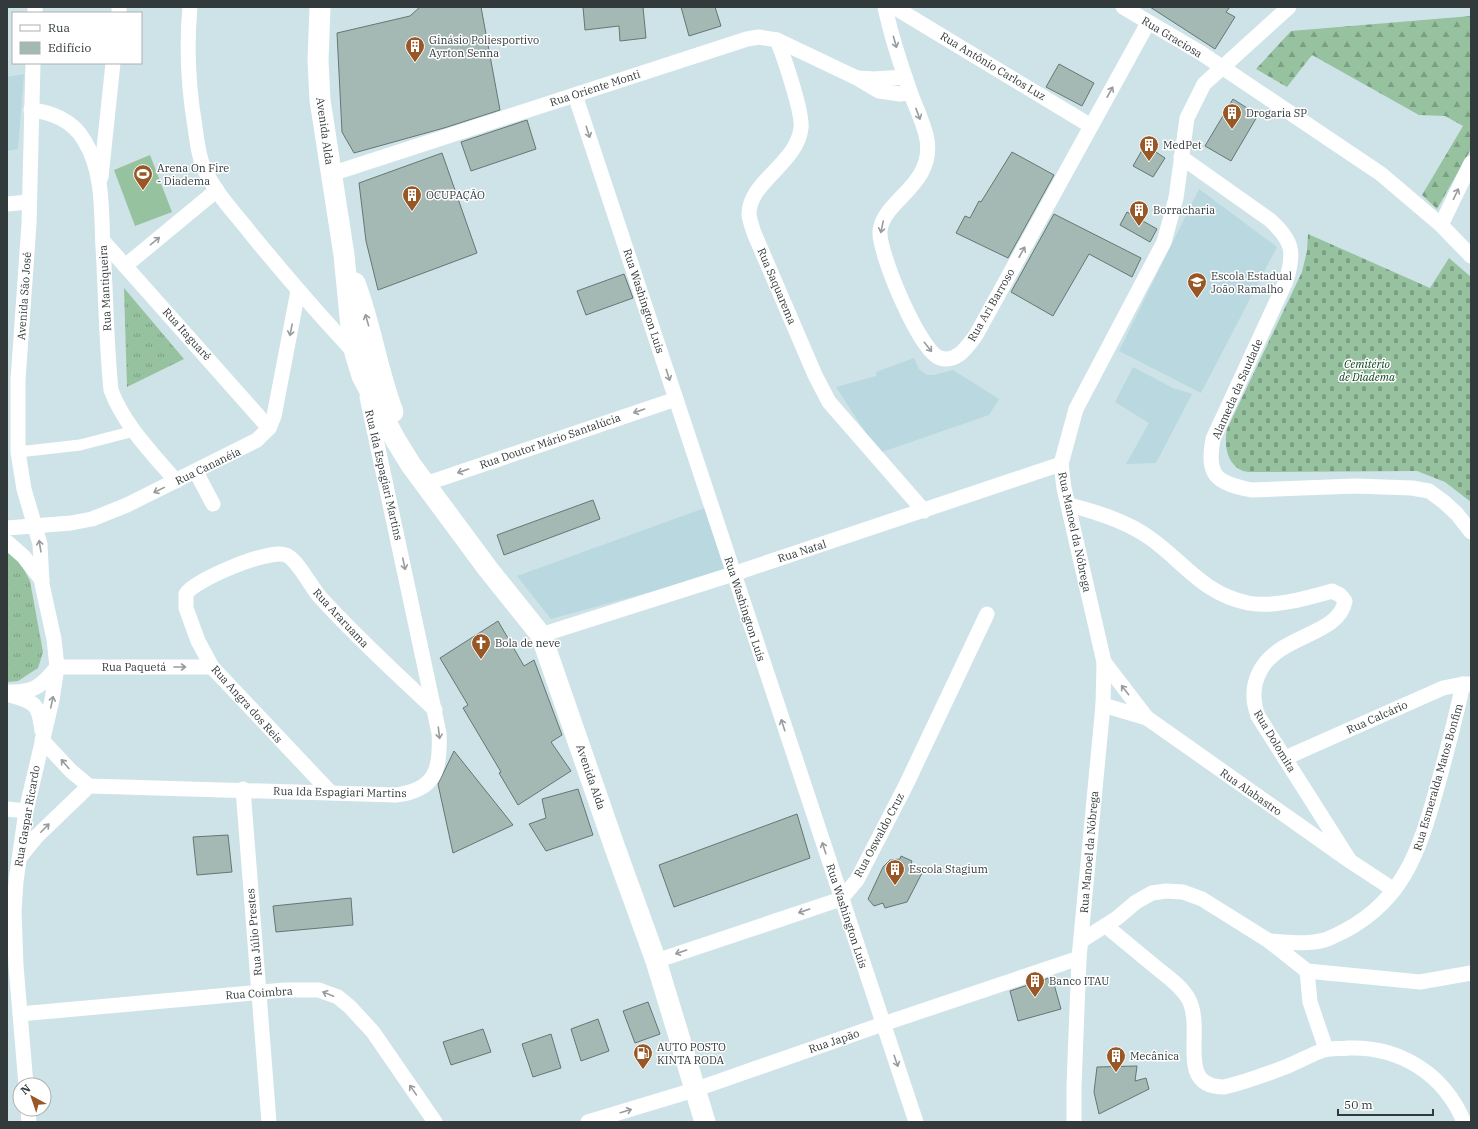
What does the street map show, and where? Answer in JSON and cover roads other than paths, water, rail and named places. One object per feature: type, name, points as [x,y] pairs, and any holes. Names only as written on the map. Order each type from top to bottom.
[{"type":"main road","name":"Avenida Alda","points":[[320,7],[318,61],[320,100],[344,255],[345,278],[355,353],[362,376],[395,439],[411,465],[488,569],[541,635],[656,961],[694,1090],[705,1122]]},
{"type":"main road","name":"Avenida Alda","points":[[344,255],[360,297],[384,388],[404,440],[411,465]]},
{"type":"main road","points":[[355,353],[384,388]]},
{"type":"street","points":[[190,7],[187,45],[190,99],[203,165],[217,190],[298,292],[355,353]]},
{"type":"street","points":[[885,7],[905,77]]},
{"type":"street","name":"Rua Antônio Carlos Luz","points":[[894,7],[1091,126]]},
{"type":"street","name":"Rua Graciosa","points":[[1122,7],[1201,53],[1221,68],[1381,174],[1441,225],[1471,256]]},
{"type":"street","name":"Rua Manoel da Nóbrega","points":[[1074,1122],[1079,958],[1103,705],[1104,662],[1061,464],[1076,409],[1164,242],[1176,198],[1187,118],[1204,84],[1289,7]]},
{"type":"street","name":"Rua Ari Barroso","points":[[905,77],[927,140],[926,156],[923,170],[911,188],[884,218],[880,232],[892,278],[922,339],[930,351],[940,358],[954,358],[966,349],[976,335],[1148,23]]},
{"type":"street","name":"Rua Oriente Monti","points":[[331,174],[747,39],[759,37],[777,40],[856,78],[879,91],[900,94],[910,93]]},
{"type":"street","name":"Rua Saquarema","points":[[777,40],[786,66],[802,127],[798,143],[785,161],[752,199],[749,215],[754,233],[815,376],[829,402],[924,511]]},
{"type":"street","name":"Avenida São José","points":[[33,64],[29,202],[12,453],[36,527]]},
{"type":"street","points":[[100,183],[113,64]]},
{"type":"street","name":"Rua Oriente Monti","points":[[856,78],[874,79],[905,77]]},
{"type":"street","name":"Rua Washington Luis","points":[[575,95],[916,1122]]},
{"type":"street","name":"Rua Mantiqueira","points":[[31,110],[48,112],[66,120],[84,139],[100,183],[111,390],[116,402],[134,431],[176,481]]},
{"type":"street","name":"Alameda da Saudade","points":[[1181,157],[1270,220],[1283,232],[1291,246],[1292,262],[1286,281],[1213,439],[1210,454],[1211,469],[1220,480],[1233,486],[1252,490],[1385,486],[1429,491],[1457,514],[1471,532]]},
{"type":"street","points":[[1441,225],[1471,163]]},
{"type":"street","points":[[125,266],[217,190]]},
{"type":"street","points":[[7,204],[29,202]]},
{"type":"street","name":"Rua Itaguaré","points":[[103,241],[269,428]]},
{"type":"street","name":"Rua Cananéia","points":[[7,528],[36,527],[92,519],[128,505],[250,445],[269,428],[274,416],[298,292]]},
{"type":"street","name":"Rua Ida Espagiari Martins","points":[[89,786],[396,795],[413,793],[426,785],[436,772],[440,753],[435,710],[362,376]]},
{"type":"street","name":"Rua Doutor Mário Santalúcia","points":[[425,484],[676,399]]},
{"type":"street","points":[[12,453],[80,445],[134,431]]},
{"type":"street","name":"Rua Natal","points":[[541,635],[733,574],[1061,464]]},
{"type":"street","points":[[196,472],[213,504]]},
{"type":"street","name":"Rua Dolomita","points":[[1069,504],[1118,520],[1150,538],[1199,581],[1224,596],[1249,603],[1281,603],[1332,591],[1345,601],[1340,615],[1327,626],[1290,642],[1274,652],[1263,665],[1255,680],[1253,701],[1258,716],[1350,861]]},
{"type":"street","name":"Rua Gaspar Ricardo","points":[[25,1077],[16,966],[14,911],[19,858],[26,811],[52,700],[57,667],[54,639],[42,580],[42,563],[36,527]]},
{"type":"street","points":[[7,542],[23,556],[42,580]]},
{"type":"street","name":"Rua Araruama","points":[[240,565],[279,554],[286,555],[291,558],[314,590],[355,635],[435,710]]},
{"type":"street","name":"Rua Angra dos Reis","points":[[240,565],[195,585],[186,594],[186,608],[198,641],[212,667],[330,792]]},
{"type":"street","name":"Rua Oswaldo Cruz","points":[[841,899],[857,880],[906,785],[987,614]]},
{"type":"street","points":[[1104,662],[1147,718]]},
{"type":"street","points":[[7,693],[34,690],[46,681],[57,667]]},
{"type":"street","name":"Rua Paquetá","points":[[57,667],[212,667]]},
{"type":"street","name":"Rua Calcário","points":[[1285,758],[1443,688],[1467,684]]},
{"type":"street","name":"Rua Esmeralda Matos Bonfim","points":[[1269,941],[1303,943],[1332,938],[1380,908],[1394,890],[1411,866],[1421,842],[1467,684]]},
{"type":"street","name":"Rua Gaspar Ricardo","points":[[7,693],[29,700],[40,713],[42,740]]},
{"type":"street","name":"Rua Alabastro","points":[[1103,705],[1147,718],[1350,861],[1394,890]]},
{"type":"street","points":[[19,858],[37,836],[89,786],[71,771],[42,740]]},
{"type":"street","name":"Rua Júlio Prestes","points":[[243,790],[269,1122]]},
{"type":"street","points":[[7,809],[26,811]]},
{"type":"street","points":[[1081,941],[1106,926],[1136,902],[1152,893],[1166,891],[1177,892],[1202,899],[1269,941],[1307,970],[1406,981],[1442,979],[1471,973]]},
{"type":"street","points":[[656,961],[841,899]]},
{"type":"street","points":[[1106,926],[1176,984],[1188,998],[1194,1014],[1195,1070],[1198,1078],[1205,1084],[1213,1087],[1224,1087],[1240,1083],[1286,1066],[1326,1049],[1364,1047],[1405,1057],[1419,1066],[1435,1080],[1452,1101],[1464,1122]]},
{"type":"street","name":"Rua Japão","points":[[588,1122],[694,1090],[1079,958]]},
{"type":"street","points":[[1456,975],[1471,965]]},
{"type":"street","points":[[1307,970],[1310,1002],[1326,1049]]},
{"type":"street","name":"Rua Coimbra","points":[[20,1014],[259,992],[319,990],[338,997],[350,1007],[373,1032],[435,1122]]},
{"type":"place","name":"Ginásio Poliesportivo Ayrton Senna","points":[[415,63]]},
{"type":"place","name":"Drogaria SP","points":[[1232,130]]},
{"type":"place","name":"MedPet","points":[[1149,162]]},
{"type":"place","name":"Arena On Fire - Diadema","points":[[143,191]]},
{"type":"place","name":"OCUPAÇÃO","points":[[412,212]]},
{"type":"place","name":"Borracharia","points":[[1139,227]]},
{"type":"place","name":"Escola Estadual João Ramalho","points":[[1197,299]]},
{"type":"place","name":"Bola de neve","points":[[481,660]]},
{"type":"place","name":"Escola Stagium","points":[[895,886]]},
{"type":"place","name":"Banco ITAU","points":[[1035,998]]},
{"type":"place","name":"AUTO POSTO KINTA RODA","points":[[643,1070]]},
{"type":"place","name":"Mecânica","points":[[1116,1073]]},
{"type":"park label","name":"Cemitério de Diadema","points":[[1367,370]]}]
